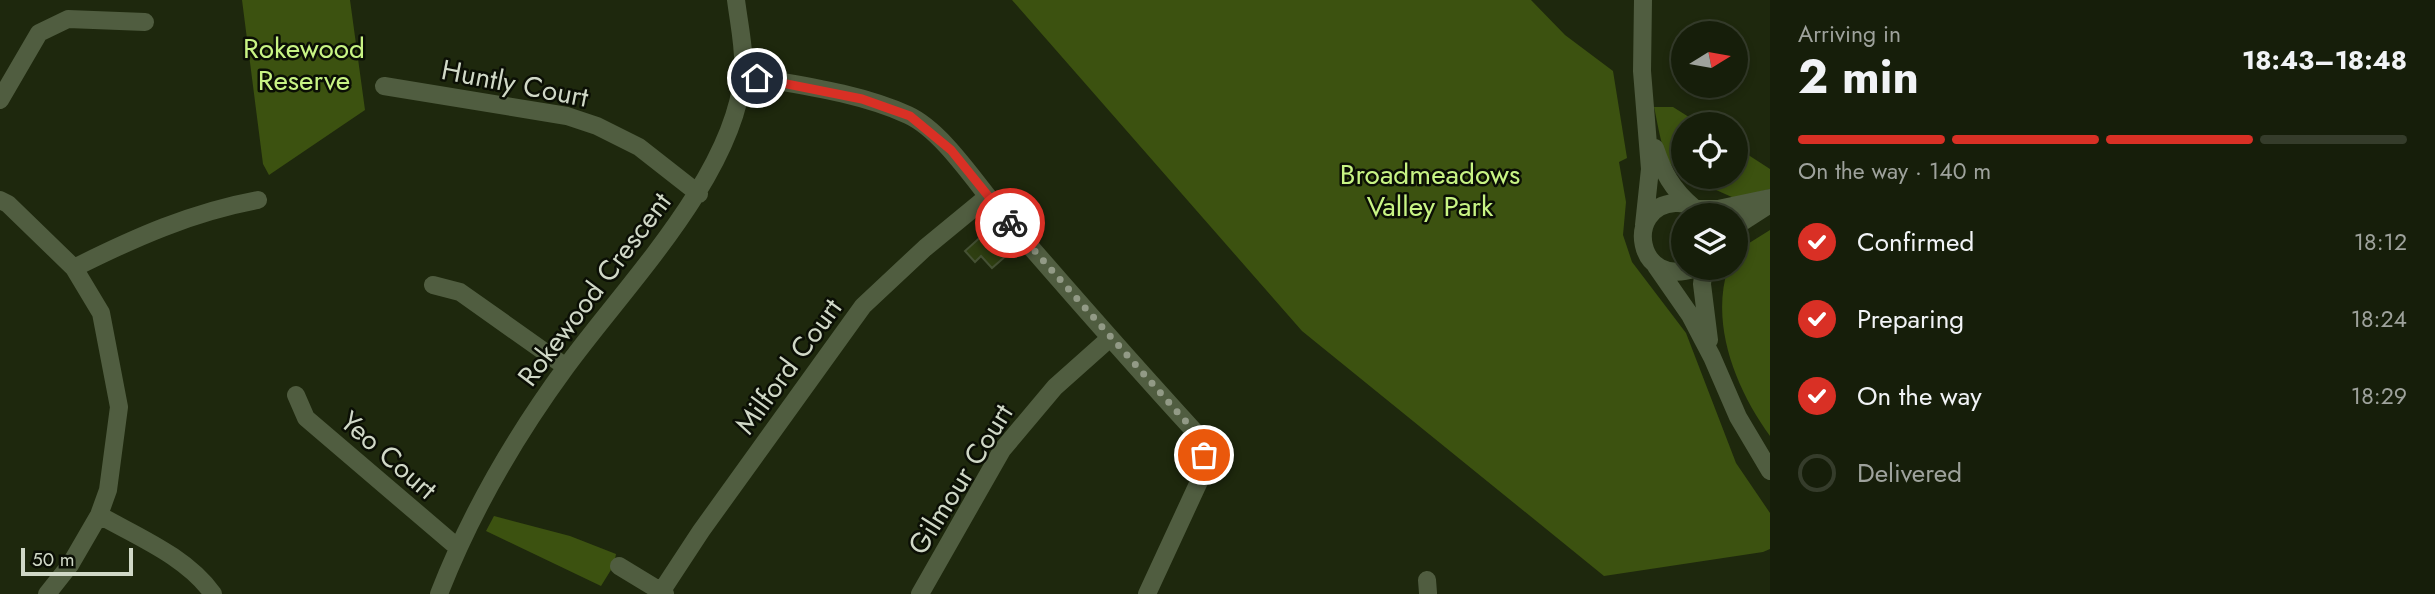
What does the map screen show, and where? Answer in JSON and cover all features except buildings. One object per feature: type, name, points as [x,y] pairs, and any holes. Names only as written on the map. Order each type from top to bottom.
[{"type":"street","name":"Rokewood Crescent","points":[[439,594],[457,547],[516,438],[566,367],[699,194],[725,135],[743,75],[736,0]]},
{"type":"street","points":[[1643,0],[1642,71],[1649,195],[1643,247],[1690,314],[1738,418],[1770,471]]},
{"type":"street","points":[[0,100],[39,33],[68,19],[145,22]]},
{"type":"street","points":[[743,75],[862,99],[910,116],[951,150],[987,197],[1196,433],[1204,455],[1203,473],[1147,594]]},
{"type":"street","name":"Huntly Court","points":[[384,86],[568,116],[597,126],[639,147],[699,194]]},
{"type":"street","points":[[1647,125],[1661,168],[1675,192],[1689,203]]},
{"type":"street","name":"Milford Court","points":[[620,566],[663,593],[701,531],[863,306],[925,248],[987,197]]},
{"type":"street","points":[[1746,203],[1770,198]]},
{"type":"street","points":[[0,200],[8,204],[74,268],[101,313],[119,407],[108,489],[99,515],[69,565],[47,594]]},
{"type":"street","points":[[74,268],[124,244],[214,208],[258,200]]},
{"type":"street","points":[[1644,225],[1660,207],[1671,203]]},
{"type":"street","points":[[1748,218],[1770,204]]},
{"type":"street","points":[[1656,266],[1671,272]]},
{"type":"street","points":[[1702,280],[1704,311],[1712,357]]},
{"type":"street","points":[[433,285],[460,292],[566,367]]},
{"type":"street","name":"Gilmour Court","points":[[920,594],[1002,450],[1055,387],[1110,338]]},
{"type":"street","name":"Yeo Court","points":[[296,395],[306,418],[457,547]]},
{"type":"street","points":[[99,515],[161,550],[189,570],[214,594]]},
{"type":"green space","name":"Rokewood Reserve","points":[[242,0],[350,0],[365,110],[269,175],[263,164]]},
{"type":"green space","name":"Broadmeadows Valley Park","points":[[1012,0],[1531,0],[1565,35],[1613,71],[1627,158],[1619,162],[1626,202],[1623,235],[1632,262],[1686,333],[1736,463],[1770,513],[1770,549],[1604,576],[1302,331]]},
{"type":"green space","points":[[1654,107],[1673,107],[1681,112],[1671,112],[1671,164],[1666,155]]},
{"type":"green space","points":[[1748,155],[1770,169],[1770,189],[1734,198],[1714,189],[1748,189]]},
{"type":"green space","points":[[1770,230],[1770,436],[1737,377],[1724,334],[1722,312],[1725,280],[1748,280],[1748,244]]},
{"type":"green space","points":[[494,516],[570,536],[616,554],[614,565],[601,586],[486,531]]},
{"type":"way so far","points":[[1010,223],[1196,433],[1204,455]]},
{"type":"route","points":[[757,78],[862,99],[910,116],[951,150],[1010,223]]}]
